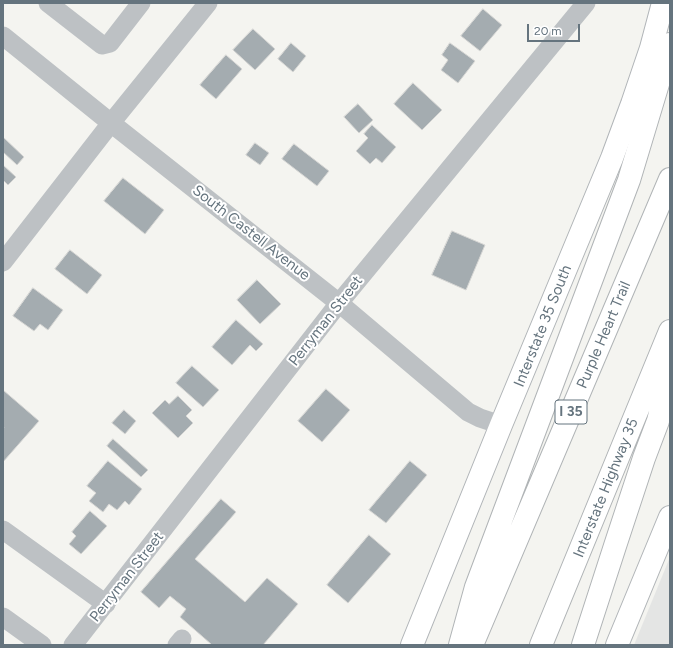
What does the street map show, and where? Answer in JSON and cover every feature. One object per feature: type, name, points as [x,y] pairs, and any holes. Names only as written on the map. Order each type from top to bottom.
[{"type":"main road","name":"Interstate 35 South","points":[[412,645],[612,158],[651,48],[663,3]]},
{"type":"main road","points":[[460,645],[478,580],[629,180],[670,44]]},
{"type":"main road","name":"Purple Heart Trail","points":[[472,645],[670,179]]},
{"type":"main road","name":"Interstate Highway 35","points":[[541,645],[670,331]]},
{"type":"main road","points":[[583,645],[614,546],[658,421],[670,372]]},
{"type":"main road","points":[[617,645],[670,517]]},
{"type":"street","points":[[48,3],[102,45],[110,43],[142,3]]},
{"type":"street","points":[[3,262],[111,123],[208,3]]},
{"type":"street","name":"Perryman Street","points":[[73,645],[339,303],[586,3]]},
{"type":"street","name":"South Castell Avenue","points":[[3,36],[339,303],[468,412],[480,418],[502,425]]},
{"type":"street","points":[[3,530],[106,604]]},
{"type":"street","points":[[3,617],[42,645]]},
{"type":"shaded area","points":[[670,557],[670,645],[634,645]]},
{"type":"building","points":[[483,9],[502,25],[480,51],[461,36]]},
{"type":"building","points":[[253,29],[275,49],[255,70],[233,50]]},
{"type":"building","points":[[291,43],[306,56],[293,72],[278,59]]},
{"type":"building","points":[[450,43],[475,61],[458,83],[441,70],[448,60],[442,55]]},
{"type":"building","points":[[226,55],[242,69],[216,99],[200,85]]},
{"type":"building","points":[[413,83],[442,110],[422,130],[394,104]]},
{"type":"building","points":[[358,104],[373,120],[359,133],[344,117]]},
{"type":"building","points":[[372,125],[396,147],[382,163],[376,158],[370,164],[356,151],[368,138],[364,134]]},
{"type":"building","points":[[3,137],[24,157],[17,165],[3,152]]},
{"type":"building","points":[[255,143],[269,153],[260,165],[246,155]]},
{"type":"building","points":[[294,144],[329,171],[317,186],[282,159]]},
{"type":"building","points":[[3,165],[16,177],[8,185],[3,180]]},
{"type":"building","points":[[123,178],[164,210],[145,234],[104,201]]},
{"type":"building","points":[[452,231],[485,245],[466,290],[432,275]]},
{"type":"building","points":[[70,250],[102,275],[87,294],[55,269]]},
{"type":"building","points":[[257,280],[281,304],[260,324],[237,300]]},
{"type":"building","points":[[33,288],[63,310],[48,330],[40,324],[34,331],[13,316]]},
{"type":"building","points":[[236,320],[263,344],[256,351],[250,345],[232,365],[212,347]]},
{"type":"building","points":[[192,366],[219,390],[203,407],[176,383]]},
{"type":"building","points":[[326,389],[350,410],[322,442],[298,421]]},
{"type":"building","points":[[3,390],[39,421],[3,462],[4,427]]},
{"type":"building","points":[[178,396],[192,410],[186,416],[193,423],[178,438],[152,413],[165,400],[169,404]]},
{"type":"building","points":[[124,410],[136,421],[125,434],[112,423]]},
{"type":"building","points":[[113,439],[148,470],[141,477],[107,446]]},
{"type":"building","points":[[108,461],[142,489],[129,505],[125,501],[117,510],[109,504],[103,512],[89,501],[96,493],[87,486]]},
{"type":"building","points":[[410,461],[427,475],[386,523],[369,510]]},
{"type":"building","points":[[221,499],[236,512],[195,559],[245,602],[267,578],[298,604],[263,645],[210,645],[211,644],[180,617],[186,609],[170,596],[159,608],[141,592]]},
{"type":"building","points":[[90,511],[107,526],[81,554],[69,544],[76,536],[72,532]]},
{"type":"building","points":[[369,535],[391,554],[348,603],[327,585]]}]
